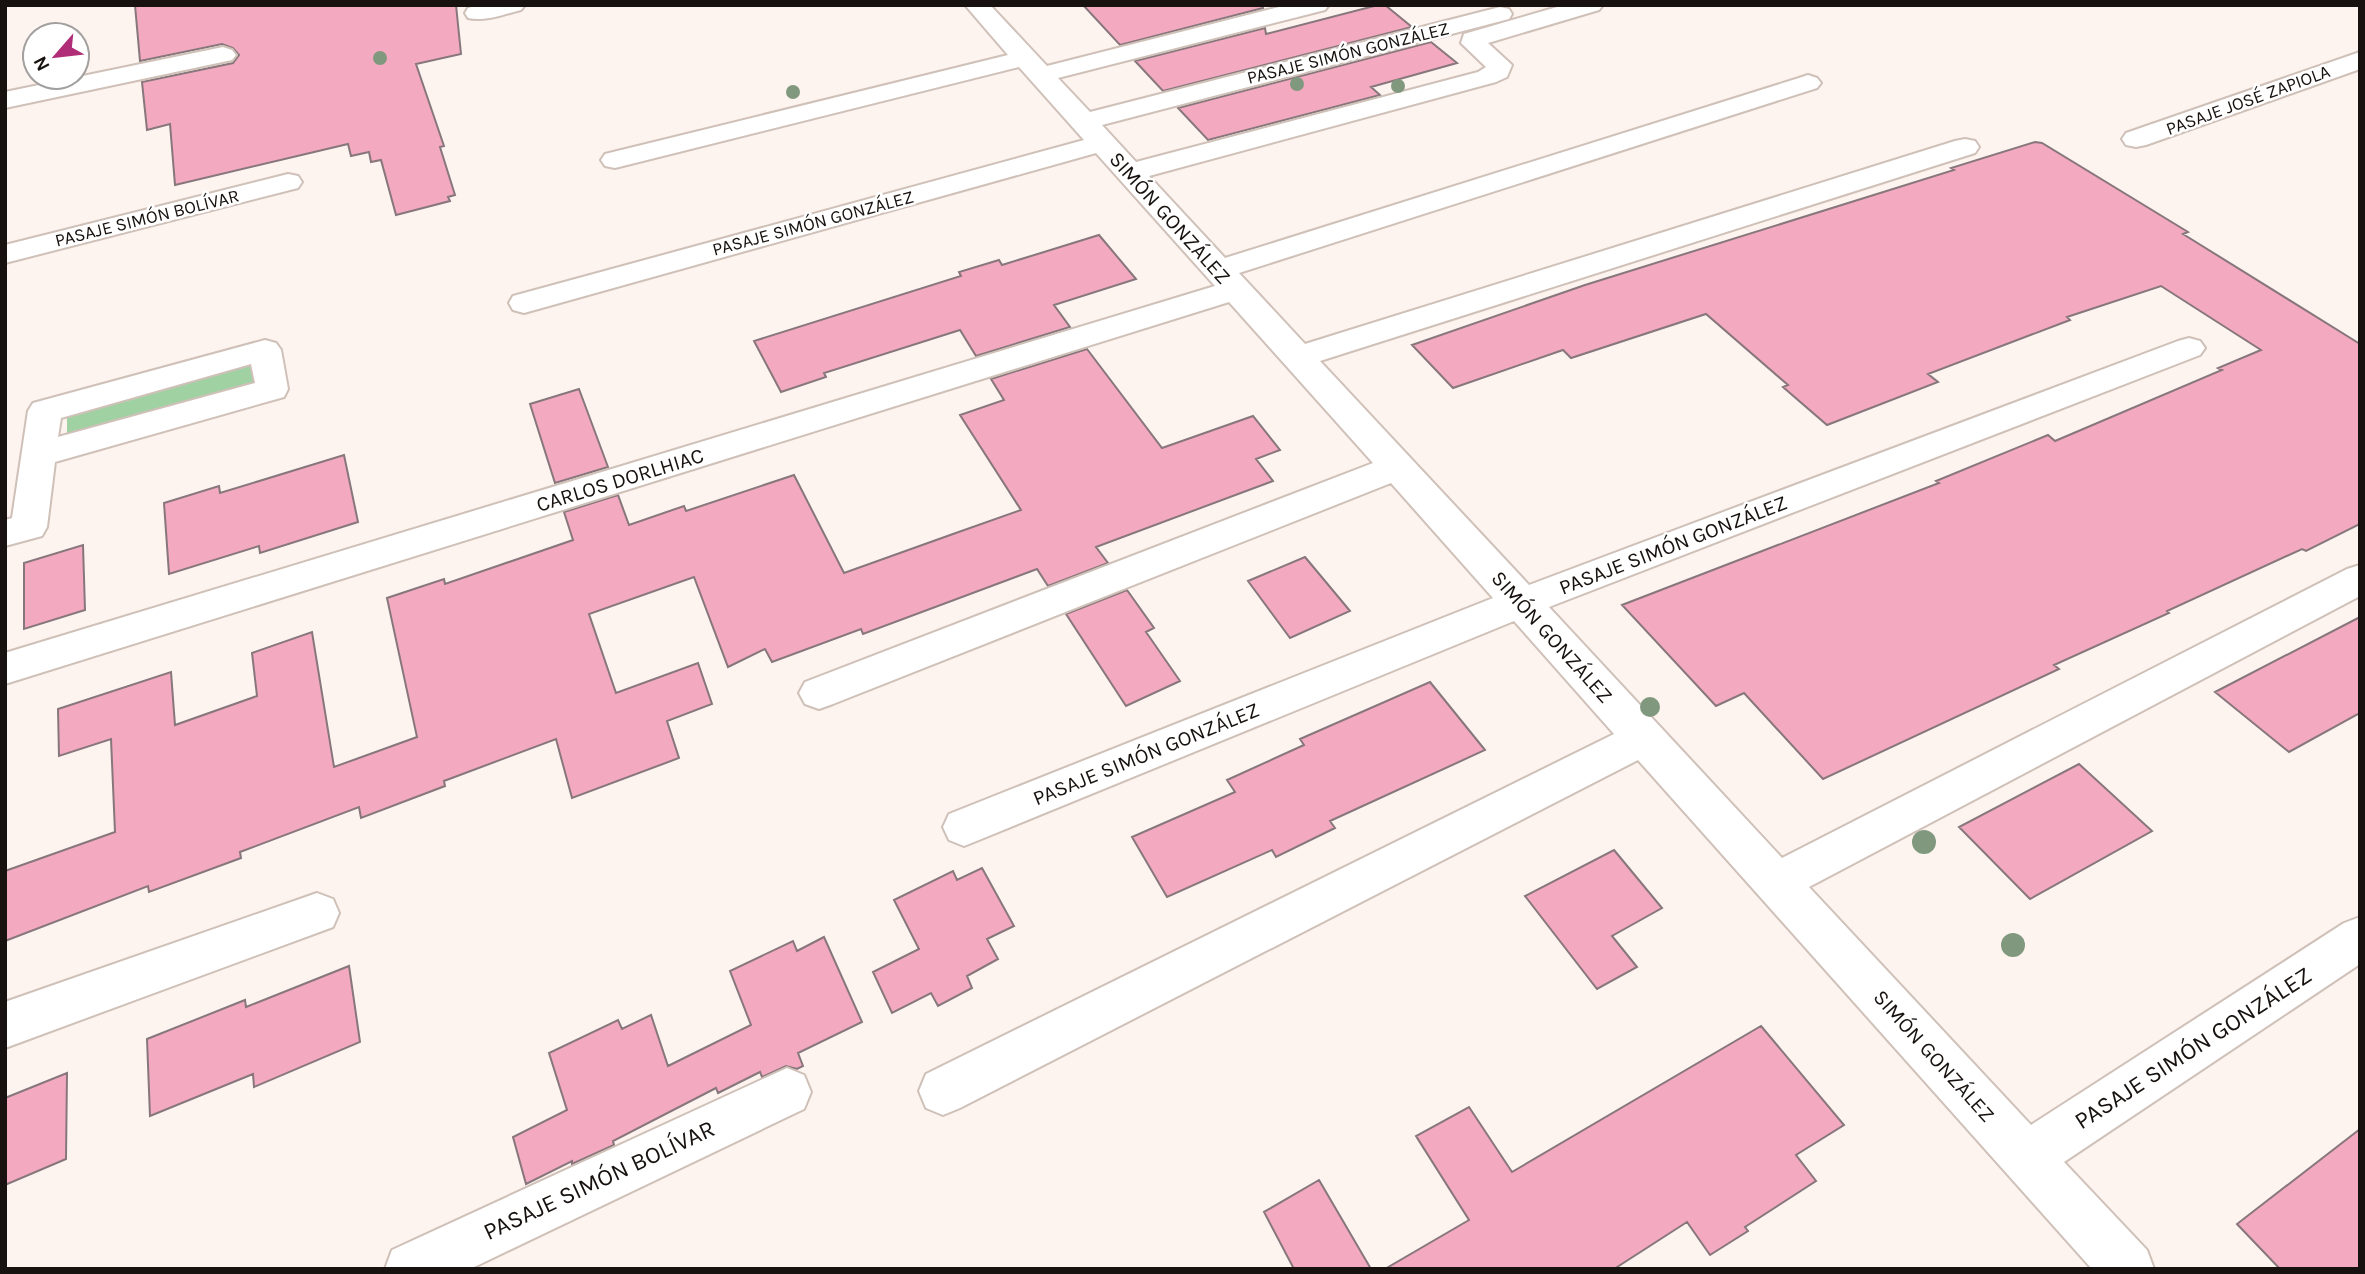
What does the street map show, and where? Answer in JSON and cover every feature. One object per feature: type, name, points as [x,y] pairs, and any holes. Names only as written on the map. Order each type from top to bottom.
[{"type":"street","points":[[477,13],[513,5]]},
{"type":"street","name":"SIMÓN GONZÁLEZ","points":[[977,5],[2127,1269]]},
{"type":"street","points":[[615,160],[1317,5]]},
{"type":"street","name":"PASAJE SIMÓN GONZÁLEZ","points":[[524,303],[1092,132],[1533,5]]},
{"type":"street","name":"PASAJE SIMÓN GONZÁLEZ","points":[[1129,173],[1488,77],[1498,72],[1499,65],[1473,43],[1472,39],[1591,5]]},
{"type":"street","points":[[5,100],[223,55]]},
{"type":"street","name":"PASAJE JOSÉ ZAPIOLA","points":[[2136,139],[2360,60]]},
{"type":"street","points":[[1226,280],[1808,83]]},
{"type":"street","points":[[1297,357],[1965,147]]},
{"type":"street","name":"PASAJE SIMÓN BOLÍVAR","points":[[5,254],[288,182]]},
{"type":"street","name":"CARLOS DORLHIAC","points":[[5,669],[1226,280]]},
{"type":"street","name":"PASAJE SIMÓN GONZÁLEZ","points":[[964,827],[1521,603],[2189,348]]},
{"type":"street","points":[[5,533],[29,527],[45,411],[265,350],[272,389],[41,454]]},
{"type":"street","points":[[819,692],[1397,467]]},
{"type":"street","points":[[1775,883],[2360,579]]},
{"type":"street","points":[[943,1091],[1644,738]]},
{"type":"street","points":[[5,1025],[317,913]]},
{"type":"street","name":"PASAJE SIMÓN GONZÁLEZ","points":[[2026,1157],[2360,938]]},
{"type":"street","name":"PASAJE SIMÓN BOLÍVAR","points":[[411,1269],[787,1092]]},
{"type":"green space","points":[[258,361],[261,380],[67,435],[67,415]]},
{"type":"building","points":[[135,5],[456,5],[461,54],[416,64],[444,146],[440,147],[455,195],[448,197],[450,201],[396,215],[381,160],[371,162],[369,152],[351,156],[348,144],[175,185],[170,124],[147,130],[142,82],[233,63],[239,55],[233,48],[222,44],[140,61]]},
{"type":"building","points":[[1083,5],[1262,5],[1263,8],[1120,45]]},
{"type":"building","points":[[1385,5],[1412,27],[1163,91],[1135,61],[1265,28],[1266,34]]},
{"type":"building","points":[[1431,42],[1457,63],[1371,87],[1380,95],[1208,140],[1178,108]]},
{"type":"building","points":[[2035,142],[2042,143],[2188,232],[2183,234],[2360,344],[2360,524],[2306,551],[2302,549],[2167,611],[2169,613],[2054,665],[2059,669],[1823,779],[1744,693],[1716,706],[1622,605],[1939,483],[1936,481],[2048,435],[2055,441],[2222,370],[2218,368],[2261,350],[2161,286],[2067,317],[2070,320],[1928,374],[1938,382],[1827,425],[1783,387],[1788,385],[1706,314],[1571,358],[1563,350],[1453,388],[1412,345],[1585,285],[1954,170],[1951,168]]},
{"type":"building","points":[[1099,235],[1136,279],[1054,305],[1070,327],[976,356],[960,330],[824,373],[826,377],[781,392],[754,341],[961,276],[959,272],[999,260],[1002,265]]},
{"type":"building","points":[[1087,349],[1162,448],[1253,416],[1280,450],[1256,459],[1273,481],[1096,547],[1108,563],[1048,586],[1037,569],[863,634],[861,629],[772,662],[765,649],[728,667],[694,577],[589,614],[616,693],[698,663],[712,704],[667,721],[679,758],[572,798],[556,739],[444,781],[445,786],[361,818],[359,807],[240,852],[241,858],[149,892],[148,886],[5,941],[5,871],[115,832],[111,739],[59,756],[58,709],[171,672],[175,725],[257,696],[252,653],[312,632],[334,767],[417,737],[387,598],[444,579],[445,584],[573,540],[564,512],[618,495],[629,525],[684,506],[686,511],[794,475],[844,573],[1021,510],[960,415],[1004,400],[991,379]]},
{"type":"building","points":[[579,389],[608,467],[555,483],[530,404]]},
{"type":"building","points":[[344,455],[358,522],[260,553],[259,546],[169,574],[164,503],[219,486],[220,493]]},
{"type":"building","points":[[83,545],[85,610],[24,629],[24,563]]},
{"type":"building","points":[[1305,557],[1350,611],[1290,638],[1248,581]]},
{"type":"building","points":[[1127,590],[1154,628],[1146,632],[1180,681],[1126,706],[1066,614]]},
{"type":"building","points":[[2360,617],[2360,713],[2289,752],[2215,692]]},
{"type":"building","points":[[1430,682],[1485,750],[1330,821],[1335,828],[1276,857],[1272,850],[1167,897],[1132,837],[1235,792],[1227,780],[1304,745],[1300,739]]},
{"type":"building","points":[[2079,764],[2152,831],[2030,899],[1959,827]]},
{"type":"building","points":[[1614,850],[1662,908],[1612,936],[1637,967],[1597,989],[1525,896]]},
{"type":"building","points":[[982,868],[1014,926],[987,939],[998,959],[967,976],[972,988],[938,1006],[931,993],[892,1013],[873,972],[919,949],[894,900],[953,871],[957,880]]},
{"type":"building","points":[[824,937],[862,1022],[798,1053],[803,1066],[797,1069],[786,1066],[762,1077],[760,1072],[718,1093],[716,1088],[613,1141],[614,1145],[572,1164],[572,1161],[526,1184],[513,1137],[567,1110],[549,1053],[618,1020],[622,1029],[651,1015],[668,1066],[751,1025],[730,971],[793,941],[797,951]]},
{"type":"building","points":[[349,966],[360,1042],[254,1087],[253,1074],[150,1116],[147,1039],[245,1000],[246,1007]]},
{"type":"building","points":[[1761,1026],[1844,1125],[1796,1155],[1816,1181],[1745,1227],[1748,1231],[1710,1255],[1687,1222],[1614,1269],[1385,1269],[1469,1220],[1416,1136],[1469,1107],[1512,1172]]},
{"type":"building","points":[[67,1073],[66,1159],[5,1185],[5,1098]]},
{"type":"building","points":[[2360,1129],[2360,1269],[2280,1269],[2237,1224]]},
{"type":"building","points":[[1319,1180],[1371,1269],[1294,1269],[1264,1212]]}]
